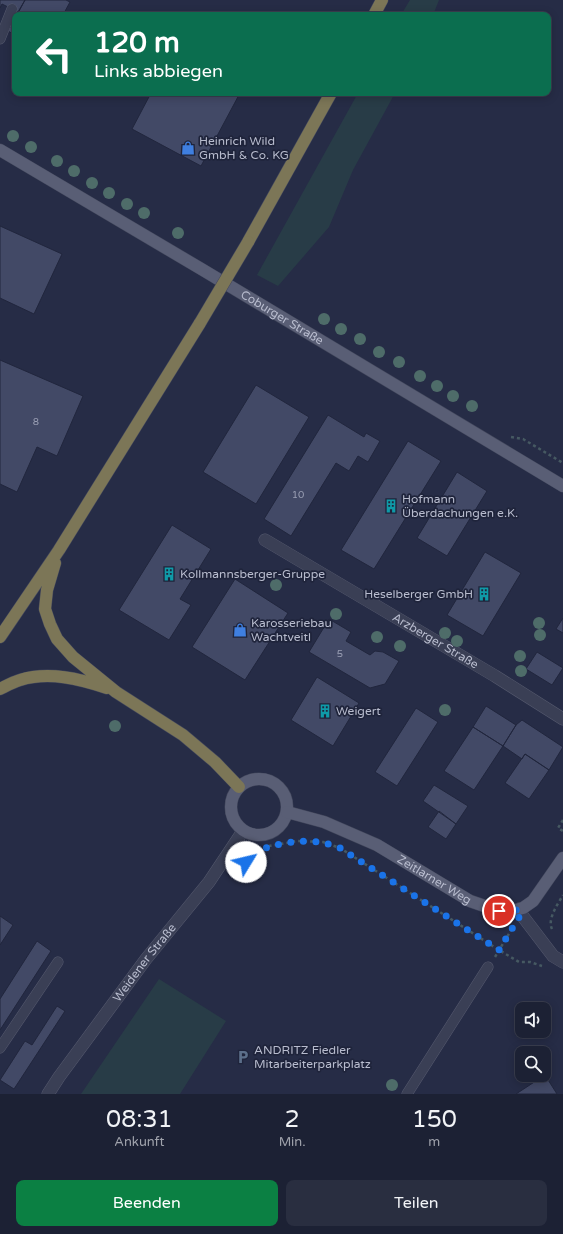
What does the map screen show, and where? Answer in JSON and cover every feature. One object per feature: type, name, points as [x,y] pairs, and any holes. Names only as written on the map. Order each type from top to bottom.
[{"type":"highway","points":[[376,12],[382,0]]},
{"type":"highway","points":[[0,637],[59,550],[200,323],[248,242],[329,96]]},
{"type":"highway","points":[[59,550],[47,590],[46,609],[50,624],[57,640],[73,656],[116,692],[183,735],[215,762],[239,787]]},
{"type":"highway","points":[[0,689],[20,680],[43,676],[70,678],[90,682],[116,692]]},
{"type":"main road","name":"Coburger Straße","points":[[0,150],[563,486]]},
{"type":"main road","points":[[257,779],[265,780],[280,788],[285,795],[287,812],[280,827],[274,832],[258,836],[250,835],[236,825],[230,808],[231,800],[235,791],[248,781],[257,779]]},
{"type":"main road","name":"Zeitlarner Weg","points":[[287,812],[324,822],[377,845],[470,901],[499,911],[520,912]]},
{"type":"main road","points":[[520,912],[533,901],[562,860]]},
{"type":"street","name":"Arzberger Straße","points":[[265,540],[495,676],[563,719]]},
{"type":"street","name":"Weidener Straße","points":[[48,1094],[146,959],[209,882],[243,831]]},
{"type":"street","points":[[520,912],[553,956],[563,962]]},
{"type":"lane","points":[[0,39],[12,9]]},
{"type":"lane","points":[[0,1048],[58,962]]},
{"type":"lane","points":[[407,1094],[488,968]]},
{"type":"path","points":[[563,820],[558,828],[563,831]]},
{"type":"path","points":[[222,862],[237,870],[254,854],[270,846],[297,841],[322,842],[340,848],[519,962],[530,962],[545,968]]},
{"type":"path","points":[[488,968],[520,912]]},
{"type":"shaded area","points":[[410,0],[439,0],[434,12],[403,12]]},
{"type":"shaded area","points":[[356,96],[393,96],[353,170],[329,227],[278,286],[257,275]]},
{"type":"shaded area","points":[[159,979],[226,1021],[180,1094],[81,1094]]},
{"type":"building","points":[[0,0],[25,0],[18,12],[2,4],[0,8]]},
{"type":"building","points":[[25,0],[66,0],[70,2],[65,12],[19,12]]},
{"type":"building","points":[[12,24],[12,33],[8,31]]},
{"type":"building","name":"Heinrich Wild GmbH & Co. KG","points":[[149,96],[238,96],[201,166],[132,129]]},
{"type":"building","points":[[0,226],[62,254],[34,314],[0,298]]},
{"type":"building","points":[[0,360],[83,396],[57,456],[37,447],[17,492],[0,484]]},
{"type":"building","points":[[256,385],[309,417],[256,504],[203,472]]},
{"type":"building","points":[[328,415],[364,437],[366,433],[380,441],[368,462],[358,456],[349,471],[336,463],[291,536],[264,519]]},
{"type":"building","name":"Hofmann Überdachungen e.K.","points":[[408,441],[441,461],[374,569],[341,550]]},
{"type":"building","points":[[457,472],[487,491],[447,556],[417,538]]},
{"type":"building","name":"Kollmannsberger-Gruppe","points":[[172,525],[211,549],[180,599],[191,605],[169,640],[119,610]]},
{"type":"building","name":"Heselberger GmbH","points":[[485,552],[521,573],[483,636],[447,615]]},
{"type":"building","name":"Karosseriebau Wachtveitl","points":[[235,579],[288,613],[245,680],[192,647]]},
{"type":"building","points":[[563,618],[563,633],[556,629]]},
{"type":"building","points":[[329,619],[351,632],[346,641],[370,655],[375,651],[383,652],[399,661],[385,684],[370,688],[309,652]]},
{"type":"building","points":[[537,652],[563,668],[552,685],[526,669]]},
{"type":"building","name":"Weigert","points":[[317,677],[359,703],[333,746],[291,720]]},
{"type":"building","points":[[486,706],[516,725],[503,746],[473,727]]},
{"type":"building","points":[[416,708],[438,722],[397,786],[375,772]]},
{"type":"building","points":[[522,720],[563,747],[549,770],[525,754],[522,759],[503,746],[516,725]]},
{"type":"building","points":[[473,727],[503,746],[474,790],[444,771]]},
{"type":"building","points":[[525,754],[549,770],[529,799],[505,783]]},
{"type":"building","points":[[434,785],[468,806],[456,824],[423,801]]},
{"type":"building","points":[[439,811],[456,824],[446,839],[428,827]]},
{"type":"building","points":[[0,916],[13,925],[0,945]]},
{"type":"building","points":[[37,941],[51,951],[0,1030],[0,999]]},
{"type":"building","points":[[57,1006],[65,1011],[14,1089],[0,1080],[25,1041],[32,1045]]},
{"type":"building","points":[[534,1082],[549,1082],[557,1094],[516,1094]]},
{"type":"place","name":"Heinrich Wild GmbH & Co. KG","points":[[188,148]]},
{"type":"place","name":"Hofmann Überdachungen e.K.","points":[[391,506]]},
{"type":"place","name":"Kollmannsberger-Gruppe","points":[[169,574]]},
{"type":"place","name":"Heselberger GmbH","points":[[484,594]]},
{"type":"place","name":"Karosseriebau Wachtveitl","points":[[240,630]]},
{"type":"place","name":"Weigert","points":[[325,711]]},
{"type":"place","name":"ANDRITZ Fiedler Mitarbeiterparkplatz","points":[[243,1057]]},
{"type":"route","points":[[246,862],[254,854],[270,846],[297,841],[322,842],[340,848],[499,950],[521,914],[519,909],[511,912],[499,911]]}]
